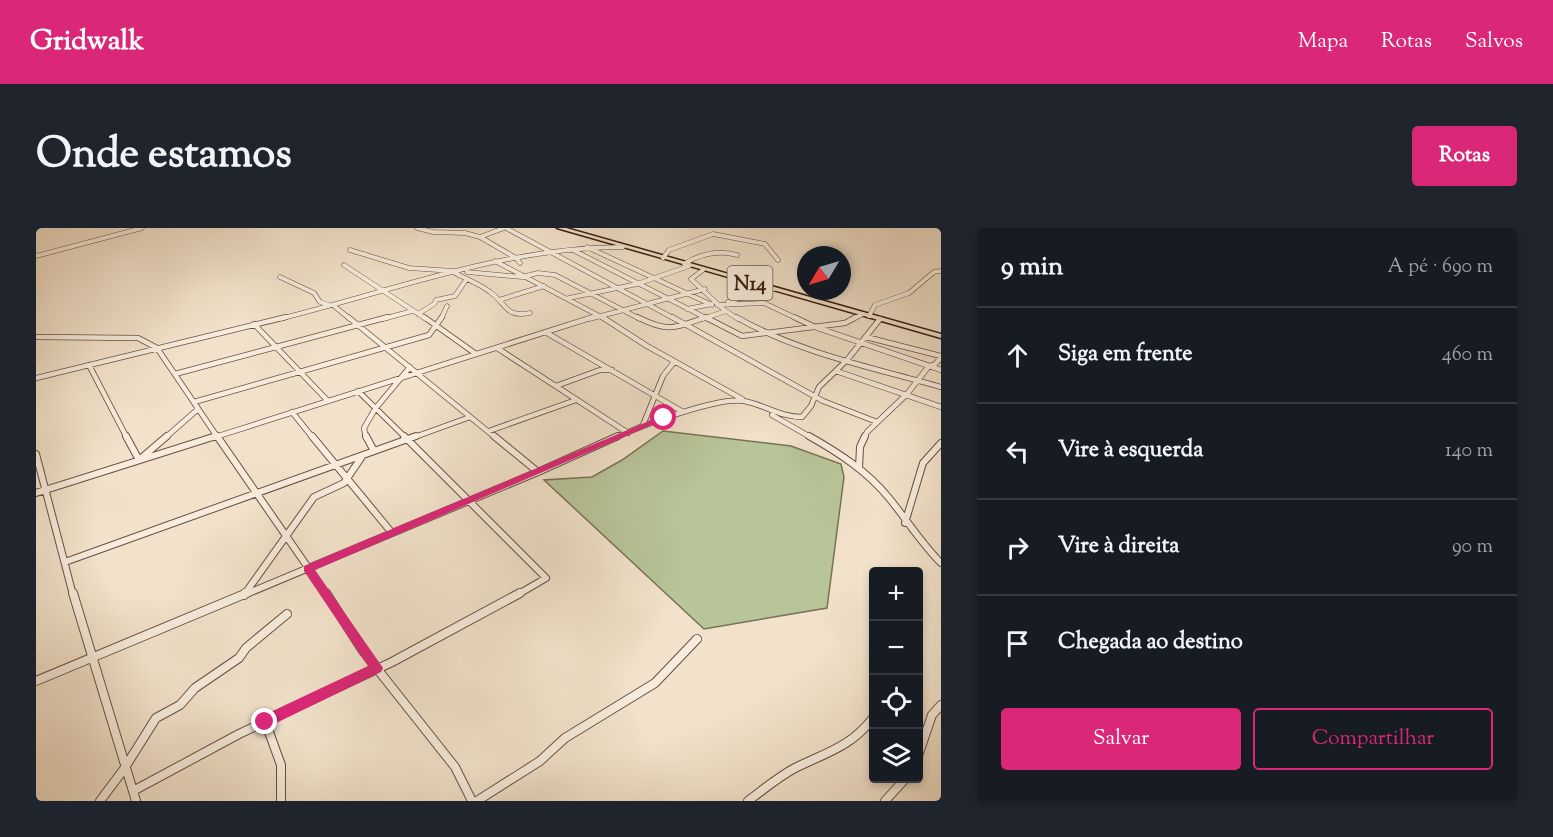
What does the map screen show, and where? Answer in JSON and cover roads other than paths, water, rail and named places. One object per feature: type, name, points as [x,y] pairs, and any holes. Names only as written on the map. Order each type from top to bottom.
[{"type":"main road","name":"N14","points":[[560,228],[941,336]]},
{"type":"street","points":[[36,256],[142,228]]},
{"type":"street","points":[[417,228],[428,231],[460,229],[480,237],[516,258],[520,263]]},
{"type":"street","points":[[480,237],[505,228],[814,397],[877,422]]},
{"type":"street","points":[[663,258],[669,250],[713,234],[765,244],[778,260]]},
{"type":"street","points":[[36,378],[333,306],[495,261],[587,247],[623,247]]},
{"type":"street","points":[[587,247],[715,304],[771,334],[802,347],[941,387]]},
{"type":"street","points":[[581,253],[612,247]]},
{"type":"street","points":[[538,254],[544,249]]},
{"type":"street","points":[[572,249],[742,336],[845,323],[866,315],[875,305],[909,293],[933,273],[941,271]]},
{"type":"street","points":[[351,250],[409,268],[525,276],[538,273],[555,275],[658,328],[684,324],[726,311]]},
{"type":"street","points":[[569,298],[637,284],[687,265],[694,258],[704,255],[728,252],[737,255]]},
{"type":"street","points":[[514,270],[528,256]]},
{"type":"street","points":[[495,261],[617,324],[674,362],[800,433],[837,451],[860,469],[888,497],[905,523],[941,563]]},
{"type":"street","points":[[344,265],[385,290],[476,354]]},
{"type":"street","points":[[703,270],[691,279],[705,289],[715,304]]},
{"type":"street","points":[[456,272],[466,280],[491,292],[514,314],[530,313]]},
{"type":"street","points":[[280,277],[314,293],[320,302],[333,306],[538,472]]},
{"type":"street","points":[[418,315],[436,300],[455,296],[466,280]]},
{"type":"street","points":[[499,300],[544,286]]},
{"type":"street","points":[[40,492],[622,309],[705,289]]},
{"type":"street","points":[[686,309],[774,289]]},
{"type":"street","points":[[715,304],[764,303],[815,327],[941,370]]},
{"type":"street","points":[[194,402],[429,335],[447,306]]},
{"type":"street","points":[[175,374],[412,311]]},
{"type":"street","points":[[759,408],[797,418],[806,413],[819,387],[848,360],[880,319]]},
{"type":"street","points":[[254,324],[328,401]]},
{"type":"street","points":[[547,333],[683,412]]},
{"type":"street","points":[[38,337],[138,338],[157,348],[376,668],[455,768],[472,801]]},
{"type":"street","points":[[860,469],[858,456],[861,440],[919,381],[929,366],[934,365],[941,357],[866,337]]},
{"type":"street","points":[[497,348],[628,433]]},
{"type":"street","points":[[643,425],[650,413],[661,379],[674,362]]},
{"type":"street","points":[[89,365],[139,460]]},
{"type":"street","points":[[371,452],[364,428],[375,409],[410,367]]},
{"type":"street","points":[[556,386],[600,370],[613,370]]},
{"type":"street","points":[[836,371],[941,407]]},
{"type":"street","points":[[133,790],[376,668],[546,578],[358,392]]},
{"type":"street","points":[[489,431],[576,400]]},
{"type":"street","points":[[36,681],[538,472],[643,425],[717,402],[746,401]]},
{"type":"street","points":[[139,460],[198,409]]},
{"type":"street","points":[[292,412],[392,532]]},
{"type":"street","points":[[64,562],[470,417]]},
{"type":"street","points":[[905,523],[923,463],[941,443]]},
{"type":"street","points":[[243,596],[317,494],[344,483],[355,463],[371,452]]},
{"type":"street","points":[[36,454],[40,492],[64,562],[124,769],[136,801]]},
{"type":"street","points":[[100,801],[124,769],[156,718],[180,705],[195,688],[239,658],[246,648],[287,614]]},
{"type":"street","points":[[477,801],[540,761],[573,732],[655,683],[697,639]]},
{"type":"street","points":[[923,732],[932,715],[941,705]]},
{"type":"street","points":[[265,722],[281,765],[281,801]]},
{"type":"street","points":[[748,801],[793,769],[836,752],[869,723]]},
{"type":"street","points":[[885,801],[901,783]]}]
